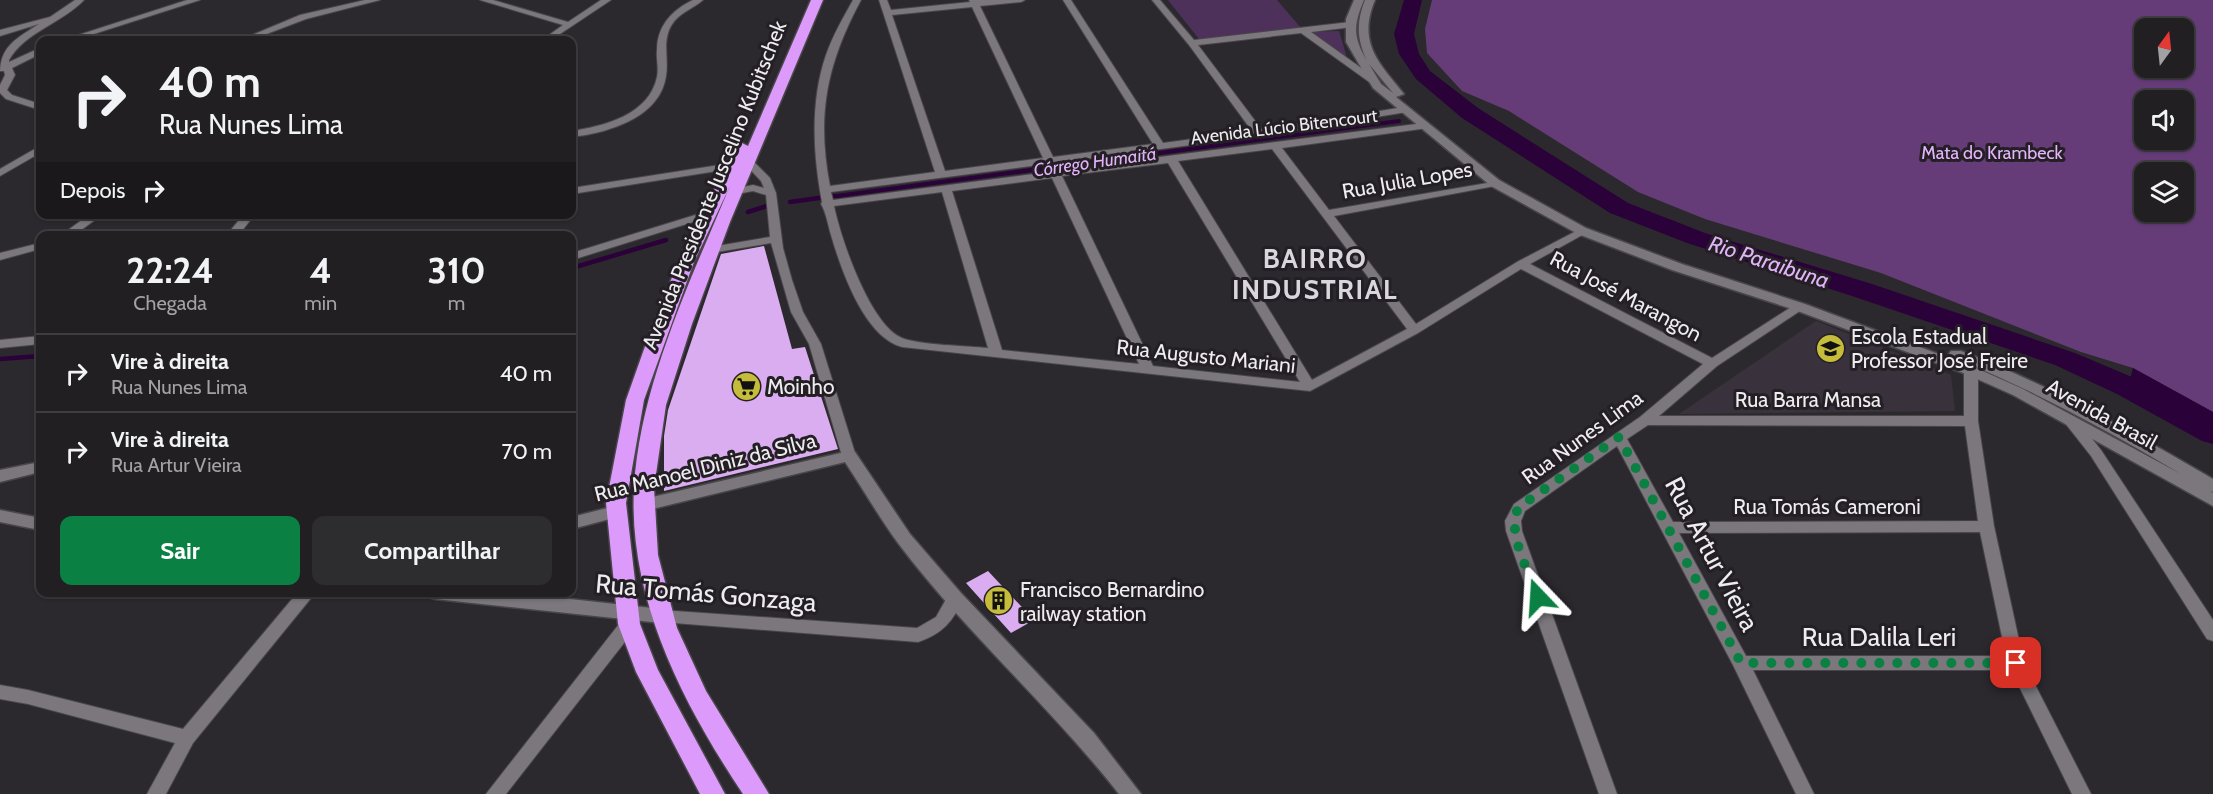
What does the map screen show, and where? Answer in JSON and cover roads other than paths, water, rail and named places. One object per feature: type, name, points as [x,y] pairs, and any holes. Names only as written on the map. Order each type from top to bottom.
[{"type":"highway","name":"Avenida Presidente Juscelino Kubitschek","points":[[757,794],[727,752],[672,646],[661,616],[648,558],[644,505],[651,425],[674,348],[736,191],[740,164],[807,0]]},
{"type":"highway","name":"Avenida Presidente Juscelino Kubitschek","points":[[713,794],[647,672],[628,618],[615,512],[621,462],[635,400],[656,338],[708,214],[718,195],[740,164],[817,0]]},
{"type":"main road","points":[[1359,0],[1350,26],[1351,42],[1374,82],[1404,110],[1495,183],[1582,231],[1677,267],[1804,304]]},
{"type":"main road","points":[[1370,0],[1361,22],[1367,52],[1390,85],[1448,137]]},
{"type":"main road","points":[[1350,26],[1355,27],[1359,39],[1364,41]]},
{"type":"main road","points":[[1404,110],[1415,114],[1542,202],[1591,226],[1804,304]]},
{"type":"main road","points":[[1582,231],[1591,231],[1638,248],[1683,259]]},
{"type":"main road","name":"Avenida Brasil","points":[[1804,304],[1971,371],[2112,442],[2213,500]]},
{"type":"main road","name":"Avenida Brasil","points":[[1804,304],[2002,372],[2083,411],[2213,486]]},
{"type":"main road","points":[[849,456],[904,537],[955,598],[1087,739],[1131,794]]},
{"type":"main road","name":"Rua Manoel Diniz da Silva","points":[[644,505],[849,456]]},
{"type":"main road","points":[[2,477],[36,468]]},
{"type":"main road","name":"Rua Manoel Diniz da Silva","points":[[576,522],[615,512]]},
{"type":"main road","points":[[0,516],[36,523]]},
{"type":"main road","name":"Rua Tomás Gonzaga","points":[[470,597],[628,618],[661,616]]},
{"type":"street","points":[[36,106],[9,97],[2,90],[1,87],[10,75],[4,68],[4,60],[13,47],[66,13],[80,0]]},
{"type":"street","points":[[80,36],[196,0]]},
{"type":"street","points":[[254,36],[303,17],[376,0]]},
{"type":"street","points":[[484,0],[571,25]]},
{"type":"street","points":[[553,36],[607,0]]},
{"type":"street","points":[[576,133],[610,125],[635,113],[648,102],[661,80],[662,35],[668,23],[676,12],[699,0]]},
{"type":"street","points":[[825,197],[820,141],[821,100],[826,69],[841,28],[858,0]]},
{"type":"street","points":[[883,0],[941,175]]},
{"type":"street","points":[[887,13],[1021,0]]},
{"type":"street","points":[[1067,0],[1160,146]]},
{"type":"street","points":[[1156,0],[1192,43],[1259,133]]},
{"type":"street","points":[[974,3],[1054,167],[1148,369]]},
{"type":"street","points":[[0,33],[66,13]]},
{"type":"street","points":[[1192,43],[1350,26]]},
{"type":"street","points":[[1304,31],[1374,82]]},
{"type":"street","points":[[4,68],[36,53]]},
{"type":"street","name":"Avenida Lúcio Bitencourt","points":[[825,197],[946,188],[1160,146],[1404,110]]},
{"type":"street","name":"Avenida Lúcio Bitencourt","points":[[825,197],[941,175],[1172,159],[1424,126]]},
{"type":"street","points":[[1274,144],[1414,330]]},
{"type":"street","points":[[0,173],[36,151]]},
{"type":"street","points":[[1172,159],[1310,387]]},
{"type":"street","points":[[576,190],[740,164],[766,180],[771,193],[776,239],[786,280],[797,312],[815,344],[849,456]]},
{"type":"street","name":"Rua Julia Lopes","points":[[1326,214],[1495,183]]},
{"type":"street","points":[[718,195],[753,188],[771,193]]},
{"type":"street","points":[[946,188],[996,352]]},
{"type":"street","name":"Rua Augusto Mariani","points":[[825,197],[842,256],[879,329],[893,339],[916,346],[996,352],[1310,387],[1414,330],[1521,264],[1582,231]]},
{"type":"street","points":[[576,256],[708,214]]},
{"type":"street","points":[[72,231],[89,219]]},
{"type":"street","points":[[235,231],[246,219]]},
{"type":"street","points":[[711,250],[776,239]]},
{"type":"street","points":[[0,257],[36,247]]},
{"type":"street","name":"Rua José Marangon","points":[[1521,264],[1712,363]]},
{"type":"street","name":"Rua Nunes Lima","points":[[1608,794],[1514,531],[1513,521],[1519,507],[1645,420],[1712,363],[1804,304]]},
{"type":"street","points":[[0,344],[36,340]]},
{"type":"street","points":[[1971,371],[1971,421],[1986,525],[2016,663],[2082,794]]},
{"type":"street","name":"Rua Barra Mansa","points":[[1645,420],[1971,421]]},
{"type":"street","points":[[2070,420],[2096,453],[2213,634]]},
{"type":"street","name":"Rua Artur Vieira","points":[[1619,437],[1741,663],[1805,794]]},
{"type":"street","points":[[2096,453],[2112,442]]},
{"type":"street","name":"Rua Manoel Diniz da Silva","points":[[615,512],[644,505]]},
{"type":"street","name":"Rua Tomás Cameroni","points":[[1669,528],[1986,525]]},
{"type":"street","points":[[156,794],[187,738],[304,597]]},
{"type":"street","name":"Rua Tomás Gonzaga","points":[[661,616],[918,635],[934,629],[947,619],[955,598]]},
{"type":"street","points":[[495,794],[628,618]]},
{"type":"street","name":"Rua Dalila Leri","points":[[1741,663],[2016,663]]},
{"type":"street","points":[[0,692],[28,697],[187,738]]},
{"type":"waterway","name":"Rio Paraibuna","points":[[1413,0],[1404,34],[1409,54],[1423,75],[1470,113],[1619,208],[1696,238],[1862,290],[2065,359],[2128,387],[2213,434]]},
{"type":"waterway","name":"Córrego Humaitá","points":[[822,198],[1399,121]]},
{"type":"waterway","name":"Córrego Humaitá","points":[[790,202],[833,196]]},
{"type":"waterway","name":"Córrego Humaitá","points":[[748,212],[767,206]]},
{"type":"waterway","name":"Córrego Humaitá","points":[[576,267],[666,240]]},
{"type":"waterway","name":"Córrego Humaitá","points":[[0,359],[36,356]]},
{"type":"place","name":"Escola Estadual Professor José Freire","points":[[1830,348]]},
{"type":"place","name":"Moinho","points":[[746,386]]},
{"type":"place","name":"Francisco Bernardino railway station","points":[[999,601]]},
{"type":"district","name":"BAIRRO INDUSTRIAL","points":[[1315,274]]},
{"type":"park label","name":"Mata do Krambeck","points":[[1992,153]]}]
